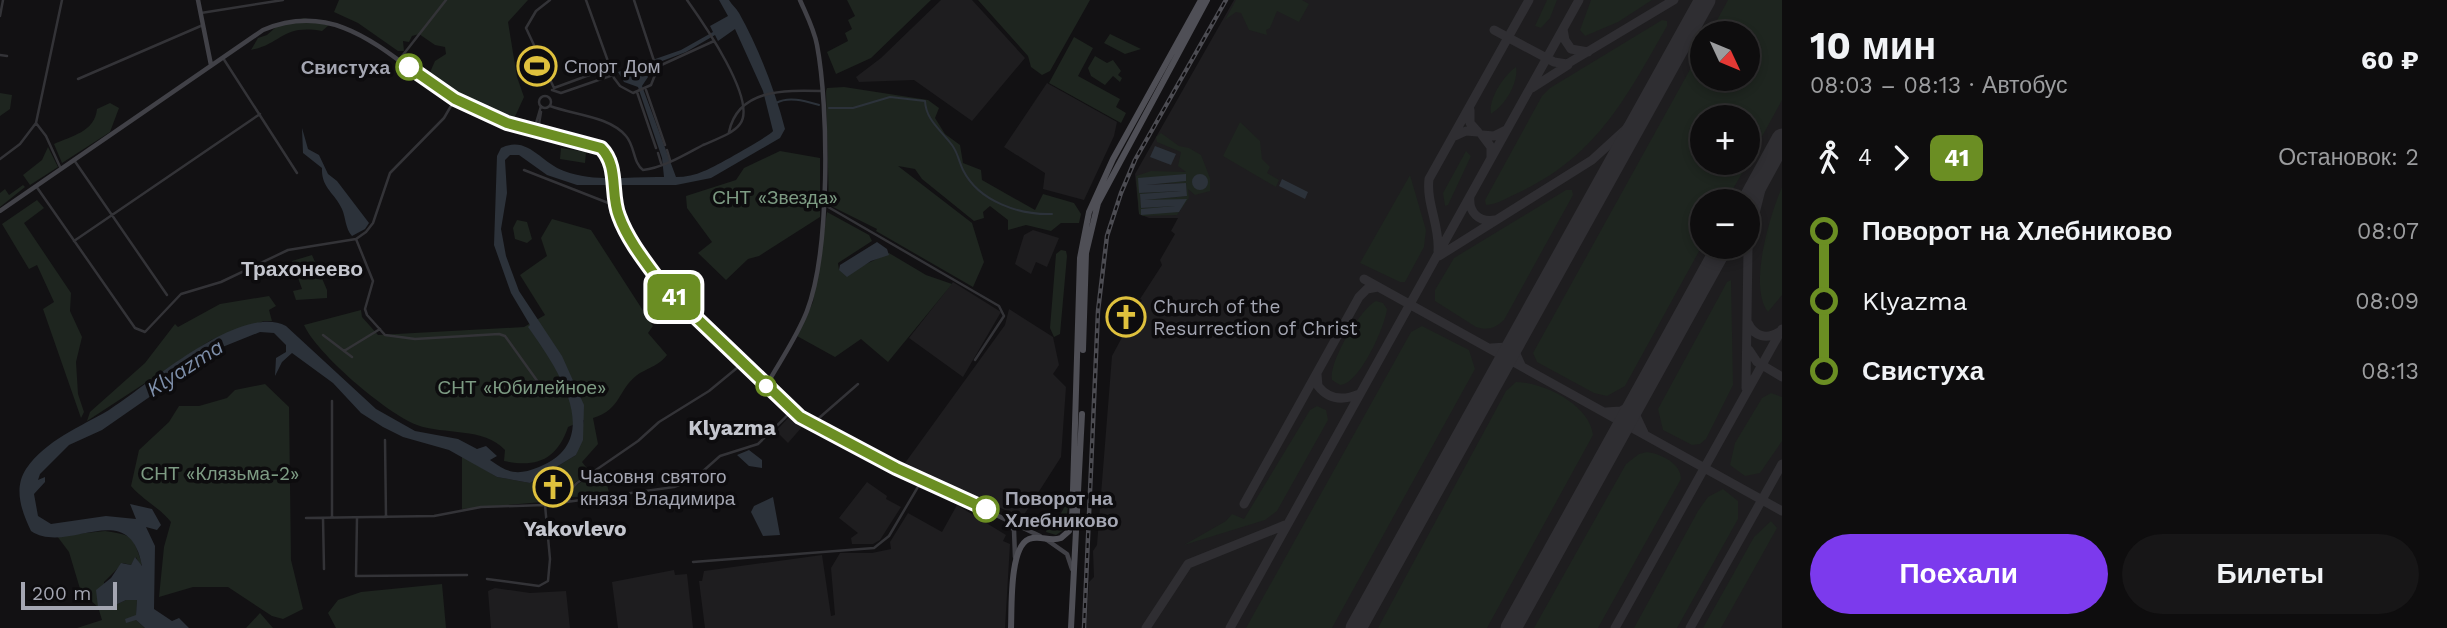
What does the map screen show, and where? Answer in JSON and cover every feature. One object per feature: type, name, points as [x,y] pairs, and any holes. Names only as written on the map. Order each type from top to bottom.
[{"type":"main road","points":[[198,0],[211,65]]},
{"type":"main road","points":[[766,386],[809,306],[823,204],[825,139],[817,43],[800,0]]},
{"type":"main road","points":[[1015,559],[1027,540],[1061,538],[1069,531],[1073,503],[1080,258],[1089,212],[1113,159],[1200,0]]},
{"type":"main road","points":[[1070,628],[1089,235],[1102,192],[1207,0]]},
{"type":"main road","points":[[0,211],[275,23],[308,14],[350,26],[455,99],[535,133],[595,145],[607,154],[616,206],[626,231],[663,286],[792,411],[811,425],[1045,539],[1067,554],[1074,580]]},
{"type":"main road","points":[[1003,517],[1014,530],[1011,628]]},
{"type":"street","points":[[0,16],[3,0]]},
{"type":"street","points":[[0,159],[20,144],[36,123],[62,0]]},
{"type":"street","points":[[201,13],[283,0]]},
{"type":"street","points":[[400,60],[446,0]]},
{"type":"street","points":[[549,0],[526,27],[553,89],[561,93],[613,75]]},
{"type":"street","points":[[586,0],[613,75],[622,88],[638,92],[645,90],[654,80],[656,66],[634,0]]},
{"type":"street","points":[[542,107],[550,106],[602,121],[620,130],[631,144],[641,169],[662,164],[729,132],[743,120],[744,103],[713,39],[687,0]]},
{"type":"street","points":[[78,79],[203,25]]},
{"type":"street","points":[[656,66],[713,39]]},
{"type":"street","points":[[0,55],[7,56]]},
{"type":"street","points":[[222,57],[297,173]]},
{"type":"street","points":[[550,106],[549,97],[553,89],[611,67]]},
{"type":"street","points":[[645,90],[670,160]]},
{"type":"street","points":[[729,132],[744,103],[783,92],[821,91]]},
{"type":"street","points":[[638,92],[662,164]]},
{"type":"street","points":[[535,133],[542,107],[541,98],[549,97]]},
{"type":"street","points":[[36,186],[140,332],[145,331],[181,294],[222,282],[288,250],[356,239],[373,223],[390,173],[444,118],[455,99]]},
{"type":"street","points":[[74,241],[260,114]]},
{"type":"street","points":[[36,123],[46,136],[61,169]]},
{"type":"street","points":[[74,160],[167,295]]},
{"type":"street","points":[[524,170],[616,206]]},
{"type":"street","points":[[823,204],[999,306],[1003,316],[975,360]]},
{"type":"street","points":[[356,239],[373,281],[365,309],[380,329],[393,338],[415,340],[499,334],[511,344],[538,382]]},
{"type":"street","points":[[344,351],[380,329]]},
{"type":"street","points":[[323,335],[352,357]]},
{"type":"street","points":[[569,501],[570,490],[577,483],[659,422],[709,391],[743,363]]},
{"type":"street","points":[[811,425],[858,384]]},
{"type":"street","points":[[332,401],[332,518]]},
{"type":"street","points":[[306,518],[434,516],[490,506],[545,505],[617,496],[688,483],[720,456],[758,444],[792,411]]},
{"type":"street","points":[[385,440],[386,517]]},
{"type":"street","points":[[693,562],[874,548],[889,536],[922,480]]},
{"type":"street","points":[[487,579],[539,586],[548,581],[550,559],[545,505]]},
{"type":"street","points":[[323,518],[324,569]]},
{"type":"street","points":[[357,518],[356,576],[467,575]]},
{"type":"shaded area","points":[[941,0],[972,0],[1025,58],[972,121],[914,80],[859,82],[856,77],[881,58]]},
{"type":"shaded area","points":[[1234,0],[1782,0],[1782,628],[1086,628],[1089,582],[1094,577],[1093,551],[1097,545],[1112,356],[1142,300],[1140,299],[1162,265],[1160,260],[1175,234],[1171,231],[1178,218],[1149,218],[1139,214],[1135,174]]},
{"type":"shaded area","points":[[1047,83],[1117,122],[1114,136],[1084,200],[1043,189],[1045,173],[1004,147]]},
{"type":"shaded area","points":[[1033,230],[1059,238],[1047,267],[1036,262],[1031,274],[1015,264],[1024,235]]},
{"type":"shaded area","points":[[953,282],[1001,312],[963,377],[909,338]]},
{"type":"shaded area","points":[[1009,309],[1053,337],[1059,365],[1053,374],[1066,387],[1061,457],[1022,518],[905,463],[1005,325]]},
{"type":"shaded area","points":[[789,417],[802,427],[788,443],[776,431]]},
{"type":"shaded area","points":[[867,482],[887,496],[886,499],[901,507],[880,540],[873,544],[852,544],[851,538],[858,533],[839,518]]},
{"type":"shaded area","points":[[957,505],[1006,535],[1003,541],[1010,544],[1005,628],[705,628],[699,581],[702,581],[704,571],[822,555],[831,616],[835,615],[831,568],[840,553],[872,553],[891,549],[890,542],[908,513],[942,532]]},
{"type":"shaded area","points":[[674,570],[675,575],[687,574],[693,628],[618,628],[612,582]]},
{"type":"shaded area","points":[[495,588],[530,593],[566,591],[570,628],[491,628],[488,591]]},
{"type":"green space","points":[[339,0],[528,0],[508,22],[517,77],[524,97],[513,121],[467,101],[428,77],[435,61],[446,54],[445,47],[435,45],[419,34],[412,36],[409,42],[403,41],[404,51],[398,51],[358,23],[334,12]]},
{"type":"green space","points":[[847,0],[931,0],[871,58],[836,74],[827,52],[848,41],[845,33],[852,29],[848,20],[855,16]]},
{"type":"green space","points":[[978,0],[1090,0],[1050,71],[1042,75],[1031,67],[1028,56]]},
{"type":"green space","points":[[1236,0],[1302,0],[1309,4],[1299,22],[1277,11],[1270,28],[1266,30],[1267,35],[1249,30],[1241,13],[1236,12],[1225,20]]},
{"type":"green space","points":[[1547,0],[1557,0],[1550,18],[1541,28],[1535,26]]},
{"type":"green space","points":[[1591,0],[1652,0],[1618,22],[1585,36],[1580,30]]},
{"type":"green space","points":[[1728,0],[1782,0],[1782,100],[1760,140],[1760,105],[1690,105],[1690,175],[1741,175],[1733,189],[1690,189],[1690,259],[1695,259],[1625,386],[1607,396],[1594,393],[1537,362],[1533,353],[1690,69],[1690,91],[1760,91],[1760,21],[1717,21]]},
{"type":"green space","points":[[304,18],[329,25],[322,31],[290,32],[270,44],[251,50],[258,38],[267,35],[277,26]]},
{"type":"green space","points":[[1662,20],[1667,21],[1667,26],[1638,76],[1608,121],[1590,142],[1547,177],[1495,204],[1486,205],[1485,200],[1542,96],[1550,88]]},
{"type":"green space","points":[[1110,34],[1141,49],[1125,54],[1104,43]]},
{"type":"green space","points":[[1074,37],[1093,48],[1078,76],[1120,99],[1116,107],[1126,113],[1121,123],[1049,83]]},
{"type":"green space","points":[[1095,56],[1107,63],[1113,60],[1121,71],[1118,75],[1122,78],[1120,82],[1113,76],[1105,85],[1091,76],[1088,68]]},
{"type":"green space","points":[[1516,67],[1510,93],[1491,114],[1492,101],[1498,88]]},
{"type":"green space","points":[[844,87],[928,100],[939,108],[935,118],[945,134],[960,145],[963,163],[981,170],[982,180],[1035,210],[1043,194],[1074,203],[1081,214],[1079,223],[1061,223],[1051,231],[1026,225],[1008,230],[1008,220],[990,206],[983,212],[984,218],[974,221],[922,179],[915,169],[898,166],[972,223],[984,262],[973,287],[876,231],[877,229],[829,205],[826,91],[827,88]]},
{"type":"green space","points":[[0,93],[12,95],[10,109],[0,116]]},
{"type":"green space","points":[[110,103],[119,108],[110,132],[62,163],[54,144],[87,128],[97,109]]},
{"type":"green space","points":[[1240,122],[1260,141],[1262,159],[1270,167],[1267,173],[1279,180],[1276,187],[1223,156]]},
{"type":"green space","points":[[1161,133],[1179,146],[1201,155],[1210,178],[1210,191],[1195,195],[1188,189],[1189,198],[1177,215],[1139,214],[1136,176],[1151,171],[1186,172],[1178,166],[1181,152],[1157,142],[1156,137]],"holes":[[[1139,178],[1186,181],[1146,184],[1186,183],[1187,196],[1145,200],[1186,199],[1179,212],[1175,205],[1141,208],[1140,195],[1181,191],[1140,193]]]},
{"type":"green space","points":[[48,147],[58,167],[30,185],[23,175],[42,160]]},
{"type":"green space","points":[[561,148],[586,152],[585,163],[560,159]]},
{"type":"green space","name":"СНТ «Звезда»","points":[[780,151],[820,158],[820,217],[759,256],[748,259],[726,280],[698,253],[712,242],[687,208],[686,196],[736,180],[744,168]]},
{"type":"green space","points":[[1466,151],[1471,156],[1448,205],[1445,206],[1443,193]]},
{"type":"green space","points":[[1410,175],[1426,230],[1424,247],[1405,282],[1400,282],[1360,263]]},
{"type":"green space","points":[[23,185],[25,187],[0,207],[0,193],[5,189],[9,195]]},
{"type":"green space","points":[[1782,187],[1782,295],[1768,312],[1762,300],[1760,268],[1767,232]]},
{"type":"green space","points":[[1566,190],[1572,190],[1573,195],[1504,320],[1491,328],[1476,327],[1435,301],[1435,290],[1454,258]]},
{"type":"green space","points":[[37,200],[44,208],[24,223],[71,293],[70,311],[82,337],[76,362],[78,394],[84,412],[81,418],[43,309],[54,302],[37,265],[29,269],[2,224]]},
{"type":"green space","points":[[827,212],[869,235],[872,241],[838,263],[839,270],[862,266],[889,253],[926,275],[952,284],[888,362],[861,339],[835,357],[797,336],[813,302]]},
{"type":"green space","name":"СНТ «Юбилейное»","points":[[552,219],[591,230],[653,326],[648,333],[667,355],[658,364],[633,379],[609,410],[593,418],[598,444],[582,462],[590,472],[573,484],[564,500],[462,509],[462,456],[497,477],[530,483],[576,455],[584,420],[568,427],[558,447],[544,459],[526,463],[504,461],[505,450],[486,438],[417,425],[388,408],[337,366],[304,325],[361,310],[362,317],[378,335],[524,327],[545,315],[520,275],[547,256],[541,238]]},
{"type":"green space","points":[[517,220],[527,222],[532,239],[527,243],[515,239],[513,228]]},
{"type":"green space","points":[[1061,250],[1066,251],[1067,256],[1060,334],[1054,337],[1050,328],[1056,254]]},
{"type":"green space","points":[[312,255],[327,290],[327,298],[296,300],[293,291],[302,289],[292,261]]},
{"type":"green space","points":[[1731,280],[1733,385],[1706,439],[1700,444],[1692,445],[1663,430],[1658,409],[1727,282]]},
{"type":"green space","points":[[269,296],[276,306],[269,310],[272,321],[264,321],[211,340],[87,421],[90,412],[145,363],[175,324],[178,327],[220,304]]},
{"type":"green space","points":[[1376,301],[1383,303],[1387,309],[1376,341],[1355,376],[1340,385],[1332,380],[1332,372],[1340,350],[1362,314]]},
{"type":"green space","points":[[1422,326],[1469,350],[1475,369],[1332,628],[1246,628],[1411,332]]},
{"type":"green space","points":[[1516,382],[1539,386],[1564,397],[1584,414],[1593,435],[1487,628],[1378,628],[1506,391]]},
{"type":"green space","name":"СНТ «Клязьма-2»","points":[[265,384],[289,407],[291,560],[303,609],[283,619],[272,616],[228,587],[193,587],[159,597],[164,547],[171,522],[131,486],[139,450],[169,422],[179,406],[199,406],[227,398],[235,390]]},
{"type":"green space","points":[[1771,393],[1782,397],[1782,441],[1760,473],[1745,476],[1730,465],[1735,443],[1762,398]]},
{"type":"green space","points":[[1317,406],[1326,410],[1328,420],[1277,511],[1265,520],[1184,545],[1226,521],[1232,514],[1244,519],[1310,410]]},
{"type":"green space","points":[[1647,452],[1664,457],[1674,464],[1681,479],[1598,628],[1534,628],[1626,464],[1639,454]]},
{"type":"green space","points":[[598,470],[606,481],[610,496],[571,497],[573,488]]},
{"type":"green space","points":[[1723,489],[1738,501],[1738,519],[1677,628],[1634,628],[1698,511],[1708,497]]},
{"type":"green space","points":[[1069,499],[1065,529],[1056,535],[1046,532],[1048,522],[1056,522]]},
{"type":"green space","points":[[1771,521],[1777,528],[1721,628],[1703,628],[1754,537]]},
{"type":"green space","points":[[105,531],[131,538],[142,564],[140,566],[136,557],[131,565],[123,563],[104,582],[105,610],[126,600],[137,600],[136,620],[145,628],[77,628],[102,620],[98,607],[81,592],[69,552],[57,536]]},
{"type":"green space","points":[[442,584],[446,628],[336,628],[328,613],[338,600],[361,592]]},
{"type":"green space","points":[[260,613],[273,628],[246,628]]},
{"type":"water","points":[[719,0],[729,0],[738,11],[759,54],[785,129],[780,138],[711,178],[676,185],[577,185],[547,175],[519,155],[510,155],[505,160],[507,193],[501,229],[506,256],[519,291],[562,356],[584,405],[583,440],[576,455],[530,483],[497,477],[449,450],[403,437],[383,427],[361,413],[333,383],[292,353],[282,362],[275,376],[276,358],[286,352],[286,345],[274,333],[260,332],[220,348],[102,430],[69,445],[40,474],[38,480],[45,477],[45,482],[34,494],[38,516],[51,524],[106,516],[136,519],[130,504],[152,509],[161,525],[157,530],[146,527],[155,546],[154,609],[172,621],[179,618],[189,628],[145,628],[136,620],[126,623],[125,619],[136,615],[137,600],[126,600],[105,610],[98,607],[96,590],[111,578],[121,563],[131,565],[135,557],[142,566],[135,545],[124,534],[111,530],[46,537],[31,531],[22,508],[20,484],[26,469],[43,450],[109,410],[195,350],[245,326],[267,322],[286,326],[376,409],[415,431],[458,439],[477,449],[486,446],[497,456],[490,460],[513,472],[531,470],[559,455],[570,439],[573,421],[569,402],[562,381],[528,327],[530,325],[511,293],[494,245],[497,156],[501,148],[519,145],[527,147],[556,167],[576,175],[601,178],[664,177],[662,158],[638,87],[624,82],[618,72],[681,50],[713,32],[710,26],[728,16]],"holes":[[[735,29],[763,91],[773,131],[709,169],[694,175],[676,177],[642,86],[648,77],[649,66],[686,52],[715,35],[718,41]]]},
{"type":"water","points":[[302,128],[308,149],[319,155],[328,174],[337,181],[369,223],[365,229],[352,236],[350,233],[339,203],[326,186],[322,168],[303,153]]},
{"type":"water","points":[[1155,146],[1176,154],[1171,165],[1150,157]]},
{"type":"water","points":[[1186,174],[1186,181],[1146,185],[1186,183],[1187,196],[1145,200],[1187,199],[1179,212],[1141,215],[1141,209],[1175,206],[1141,208],[1140,194],[1181,191],[1139,193],[1138,178]]},
{"type":"water","points":[[1200,174],[1208,182],[1200,190],[1192,182]]},
{"type":"water","points":[[1282,179],[1308,192],[1305,199],[1279,186]]},
{"type":"water","points":[[877,242],[887,249],[889,255],[871,261],[847,277],[839,270],[840,265]]},
{"type":"water","points":[[749,450],[762,460],[762,468],[749,466],[737,455]]},
{"type":"water","points":[[773,497],[780,535],[763,536],[751,512],[754,506]]},
{"type":"waterway","points":[[829,108],[853,108],[890,97],[925,101],[931,119],[952,145],[963,170],[979,191],[1014,209],[1052,214]]},
{"type":"waterway","points":[[776,103],[792,100],[819,105]]},
{"type":"taxiway","points":[[1438,251],[1429,197],[1429,179],[1529,0]]},
{"type":"taxiway","points":[[1230,628],[1579,0]]},
{"type":"taxiway","points":[[1494,30],[1554,62],[1567,64],[1674,0]]},
{"type":"taxiway","points":[[1563,29],[1565,40],[1571,49],[1588,52]]},
{"type":"taxiway","points":[[1532,88],[1568,65]]},
{"type":"taxiway","points":[[1439,256],[1592,160],[1626,129],[1653,94]]},
{"type":"taxiway","points":[[1455,136],[1466,131],[1478,132],[1470,123],[1470,110]]},
{"type":"taxiway","points":[[1491,157],[1491,147],[1482,135],[1494,136],[1506,130]]},
{"type":"taxiway","points":[[1760,194],[1767,166]]},
{"type":"taxiway","points":[[1470,196],[1471,207],[1476,215],[1484,220],[1495,220]]},
{"type":"taxiway","points":[[1746,388],[1748,259]]},
{"type":"taxiway","points":[[1364,279],[1782,511]]},
{"type":"taxiway","points":[[1244,504],[1359,297],[1367,289],[1378,287]]},
{"type":"taxiway","points":[[1748,323],[1761,335],[1770,336],[1779,332]]},
{"type":"taxiway","points":[[1615,628],[1782,329]]},
{"type":"taxiway","points":[[1491,348],[1507,347],[1517,339],[1516,354],[1521,365]]},
{"type":"taxiway","points":[[1749,350],[1757,362],[1782,377]]},
{"type":"taxiway","points":[[1317,374],[1318,386],[1332,397],[1347,398],[1359,394]]},
{"type":"taxiway","points":[[1606,412],[1621,411],[1636,402],[1636,416],[1644,433]]},
{"type":"taxiway","points":[[1690,628],[1782,464]]},
{"type":"taxiway","points":[[1146,628],[1188,564],[1285,525]]},
{"type":"runway","points":[[1356,628],[1705,0]]},
{"type":"runway","points":[[1755,189],[1782,139]]},
{"type":"runway","points":[[1511,628],[1715,259]]},
{"type":"railway","points":[[1084,628],[1098,311],[1107,236],[1135,160],[1226,0]]},
{"type":"bus line","name":"41","points":[[409,67],[455,99],[507,123],[524,130],[588,142],[601,148],[611,162],[616,206],[621,222],[649,267],[663,286],[792,411],[818,429],[986,509]]},
{"type":"place","name":"Спорт Дом","points":[[537,66]]},
{"type":"place","name":"Свистуха","points":[[409,67]]},
{"type":"place","name":"Church of the Resurrection of Christ","points":[[1126,317]]},
{"type":"place","name":"Часовня святого князя Владимира","points":[[553,487]]},
{"type":"place","name":"Поворот на Хлебниково","points":[[986,509]]},
{"type":"district","name":"Трахонеево","points":[[302,269]]},
{"type":"district","name":"Klyazma","points":[[732,428]]},
{"type":"district","name":"Yakovlevo","points":[[575,529]]}]
